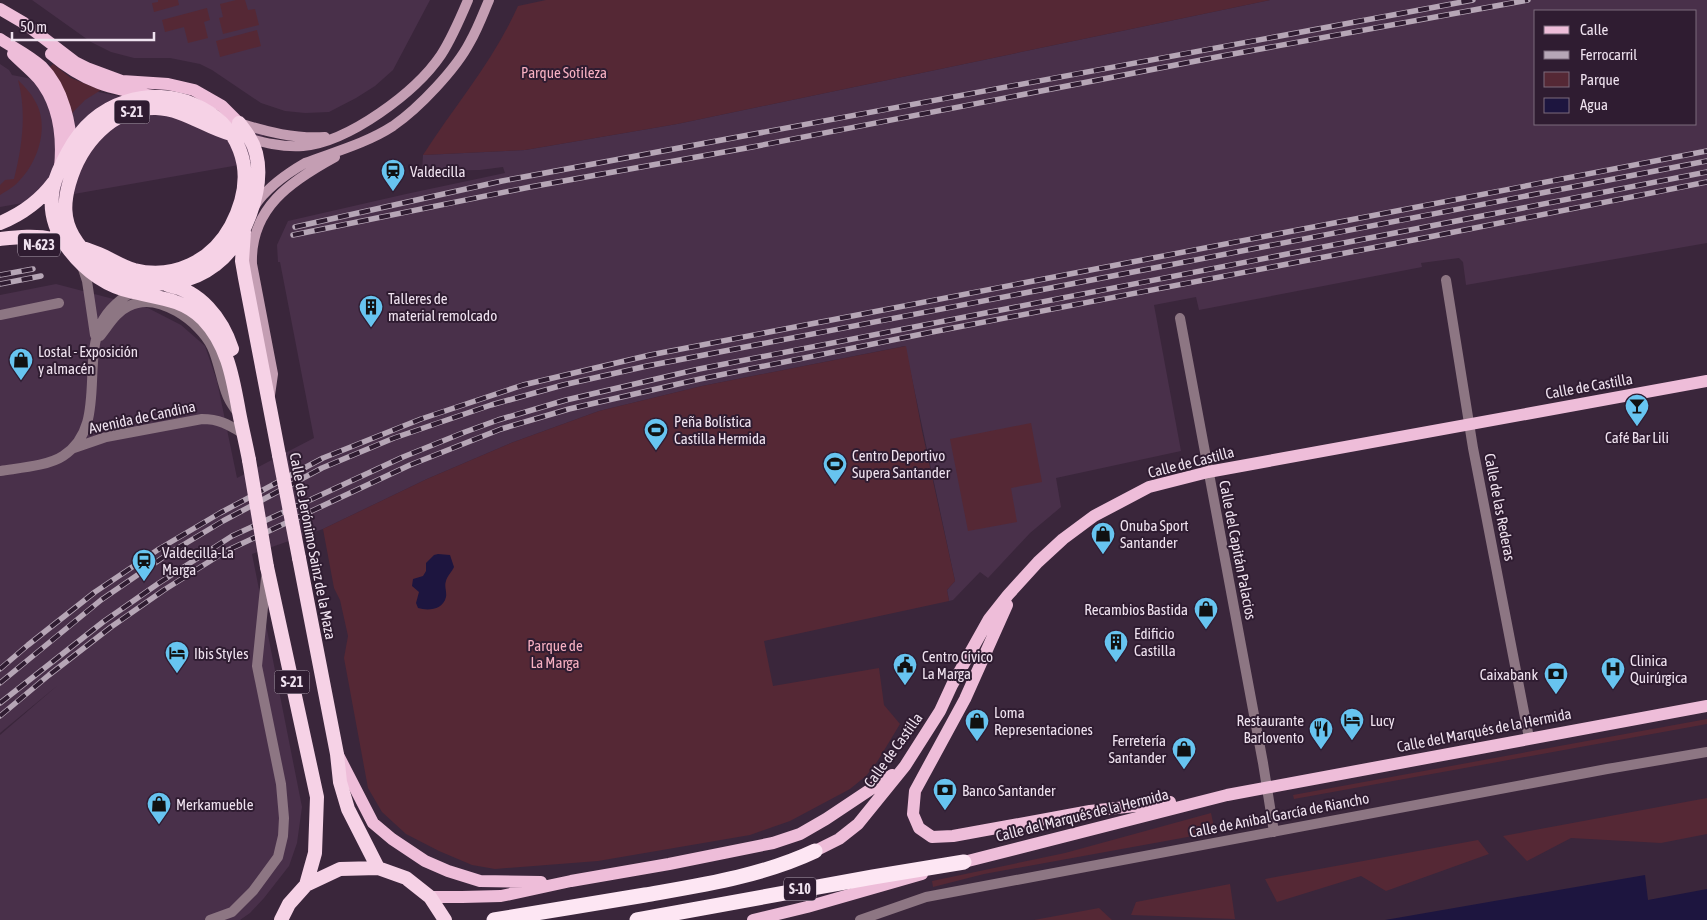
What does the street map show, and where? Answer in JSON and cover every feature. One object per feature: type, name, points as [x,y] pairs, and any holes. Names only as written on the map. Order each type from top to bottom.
[{"type":"highway","name":"S-21","points":[[41,198],[85,127],[107,109],[154,90],[193,104],[208,112],[235,128],[250,139],[258,161],[255,199],[249,217],[232,247],[222,260],[207,271],[183,280],[132,292],[97,278],[80,257],[66,219],[68,189],[77,160],[87,145],[108,124],[126,114],[146,109],[168,109],[188,115],[214,129],[235,128]]},
{"type":"highway","name":"S-21","points":[[235,128],[242,152],[244,172],[242,194],[249,217]]},
{"type":"highway","name":"S-21","points":[[57,175],[52,194],[52,210],[56,228],[63,242]]},
{"type":"highway","name":"N-623","points":[[0,223],[21,212],[41,198]]},
{"type":"highway","name":"S-21","points":[[80,257],[99,254],[132,269],[157,273],[174,270],[191,265],[202,259],[214,250],[226,234],[249,217]]},
{"type":"highway","name":"Calle de Jerónimo Sainz de la Maza","points":[[249,217],[242,241],[242,261],[337,754],[340,782],[348,808],[378,868]]},
{"type":"highway","name":"N-623","points":[[0,240],[33,236],[63,242],[80,257]]},
{"type":"highway","name":"N-623","points":[[0,248],[28,245],[42,246],[80,257]]},
{"type":"highway","name":"S-21","points":[[232,247],[237,288],[255,376],[269,400]]},
{"type":"highway","name":"S-21","points":[[80,257],[94,260],[110,271],[131,280],[154,287],[178,286],[189,291],[206,305],[222,325],[232,347],[245,398],[240,417],[267,567],[317,797],[315,853],[306,886]]},
{"type":"highway","name":"S-10","points":[[494,920],[688,888],[766,870],[793,862],[815,851]]},
{"type":"highway","name":"S-10","points":[[637,920],[873,876],[964,862]]},
{"type":"highway","points":[[281,920],[289,904],[306,886],[340,869],[378,868],[406,878],[430,897],[445,920]]},
{"type":"main road","points":[[250,139],[276,145],[302,146],[324,142],[358,126],[387,108],[415,86],[441,55],[459,22],[468,0]]},
{"type":"main road","points":[[249,217],[267,192],[297,168],[305,163],[366,140],[393,126],[417,106],[450,71],[470,43],[489,0]]},
{"type":"main road","name":"S-21","points":[[0,9],[24,23],[75,62],[86,68],[154,90]]},
{"type":"main road","name":"S-21","points":[[0,13],[79,75],[114,88],[154,90],[168,84],[194,90],[222,106],[235,128]]},
{"type":"main road","name":"S-21","points":[[0,40],[35,61],[48,74],[65,108],[72,146],[68,189]]},
{"type":"main road","name":"S-21","points":[[0,40],[38,78],[54,104],[61,136],[57,175]]},
{"type":"main road","points":[[235,128],[312,138],[338,136]]},
{"type":"main road","name":"S-21","points":[[249,217],[254,235],[251,253],[254,280],[273,374],[269,400]]},
{"type":"main road","name":"Calle de Castilla","points":[[815,851],[839,839],[858,824],[905,766],[940,711],[966,658],[989,619],[1019,583],[1062,539],[1094,516],[1150,487],[1208,472],[1707,381]]},
{"type":"main road","points":[[1019,583],[1004,611],[961,707],[915,791],[913,814],[919,828],[932,837],[953,836],[1090,811],[1218,797]]},
{"type":"main road","name":"Calle del Marqués de la Hermida","points":[[753,920],[891,884],[964,862],[1218,797],[1707,706]]},
{"type":"main road","points":[[337,754],[373,823],[392,839],[425,860],[448,872],[480,880],[571,881]]},
{"type":"main road","points":[[430,897],[501,896],[773,843],[800,834],[854,802],[905,766]]},
{"type":"street","name":"Avenida de Candina","points":[[0,471],[48,462],[62,457],[80,439],[88,420],[96,344],[100,325],[80,257]]},
{"type":"street","name":"Calle de las Rederas","points":[[1446,280],[1469,424],[1529,738]]},
{"type":"street","points":[[100,325],[108,313],[124,297],[132,292]]},
{"type":"street","points":[[0,315],[60,303]]},
{"type":"street","points":[[100,325],[116,316],[127,306],[138,303],[156,304],[168,307],[182,314],[198,328],[211,345],[216,356],[227,397],[240,417]]},
{"type":"street","name":"Calle del Capitán Palacios","points":[[1180,318],[1267,787]]},
{"type":"street","name":"Avenida de Candina","points":[[73,448],[106,437],[202,419],[215,419],[244,434]]},
{"type":"street","points":[[210,920],[232,912],[254,891],[278,856],[283,836],[284,809],[281,784],[257,666],[267,567]]},
{"type":"street","name":"Calle de Anibal García de Riancho","points":[[860,920],[926,897],[1707,752]]},
{"type":"street","points":[[1267,787],[1274,832]]},
{"type":"shaded area","points":[[32,0],[430,0],[393,70],[375,86],[329,112],[305,113],[285,111],[261,103],[200,64],[170,58],[134,58],[111,52],[91,42]]},
{"type":"shaded area","points":[[1270,0],[1707,0],[1707,243],[1466,285],[1463,262],[1459,258],[1421,263],[1422,267],[1199,310],[1196,297],[1154,305],[1181,451],[1056,478],[1061,507],[1030,533],[988,578],[980,572],[953,600],[949,601],[947,590],[955,581],[905,346],[702,386],[599,411],[511,443],[427,479],[323,529],[252,554],[302,807],[297,843],[289,866],[250,913],[240,920],[0,920],[0,735],[58,685],[0,733],[0,295],[56,284],[148,308],[181,325],[205,346],[217,381],[237,478],[314,438],[280,262],[278,262],[277,245],[288,221],[505,173],[503,167],[480,170],[422,171],[423,155],[525,150],[677,124]]},
{"type":"shaded area","points":[[0,64],[9,70],[12,75],[266,125],[256,162],[0,207]]},
{"type":"green space","points":[[158,0],[178,0],[179,5],[154,12],[152,3],[158,2]]},
{"type":"green space","points":[[245,0],[248,10],[255,9],[259,25],[223,34],[219,18],[223,17],[220,4]]},
{"type":"green space","name":"Parque Sotileza","points":[[546,0],[1270,0],[677,124],[525,150],[423,155],[486,64],[518,6]]},
{"type":"green space","points":[[207,8],[210,20],[204,22],[208,38],[188,43],[184,27],[165,32],[162,20]]},
{"type":"green space","points":[[257,30],[261,46],[220,57],[216,41]]},
{"type":"green space","points":[[53,64],[71,78],[101,90],[85,100],[71,114],[49,68]]},
{"type":"green space","points":[[18,80],[35,101],[39,111],[42,132],[36,154],[26,173],[15,185],[0,195],[0,185],[5,180],[14,179],[19,155],[23,117]]},
{"type":"green space","name":"Parque de La Marga","points":[[906,346],[922,431],[955,581],[947,590],[949,601],[764,641],[773,686],[879,668],[884,705],[900,724],[877,762],[866,776],[850,789],[790,821],[750,835],[598,861],[495,869],[472,865],[439,851],[406,834],[382,812],[368,788],[344,658],[348,636],[340,600],[334,588],[323,529],[427,479],[511,443],[599,411],[702,386]]},
{"type":"green space","points":[[1031,423],[1042,482],[1011,488],[1017,522],[968,531],[950,439]]},
{"type":"green space","points":[[1707,719],[1707,724],[1294,799],[1293,795]]},
{"type":"green space","points":[[1707,798],[1707,834],[1661,843],[1571,838],[1527,861],[1503,836]]},
{"type":"green space","points":[[1211,813],[1215,832],[984,874],[933,887],[932,881],[1065,853]]},
{"type":"green space","points":[[1478,840],[1489,854],[1386,891],[1361,876],[1277,902],[1265,879]]},
{"type":"green space","points":[[1230,884],[1235,919],[1131,915],[1136,902]]},
{"type":"green space","points":[[1099,908],[1112,920],[1034,920]]},
{"type":"water","points":[[434,555],[450,555],[454,567],[445,583],[446,597],[442,605],[438,607],[418,608],[416,603],[419,592],[412,586],[413,579],[423,576],[426,571],[426,563]]},
{"type":"water","points":[[1645,875],[1648,900],[1707,889],[1707,920],[1385,920]]},
{"type":"railway","points":[[295,227],[502,181],[1473,0]]},
{"type":"railway","points":[[293,235],[530,187],[752,147],[1222,56],[1528,0]]},
{"type":"railway","points":[[0,669],[95,592],[159,549],[220,513],[323,458],[421,419],[523,385],[650,355],[1707,151]]},
{"type":"railway","points":[[0,683],[101,600],[168,554],[223,521],[322,468],[394,438],[491,405],[563,385],[647,366],[1707,161]]},
{"type":"railway","points":[[0,703],[103,622],[232,536],[403,457],[498,420],[566,400],[699,369],[1707,172]]},
{"type":"railway","points":[[0,716],[111,627],[164,590],[226,551],[410,465],[501,429],[569,409],[700,379],[932,332],[1707,182]]},
{"type":"railway","points":[[0,275],[33,269]]},
{"type":"railway","points":[[0,284],[41,276]]},
{"type":"place","name":"Valdecilla","points":[[393,192]]},
{"type":"place","name":"Talleres de material remolcado","points":[[371,328]]},
{"type":"place","name":"Lostal - Exposición y almacén","points":[[21,381]]},
{"type":"place","name":"Café Bar Lili","points":[[1637,427]]},
{"type":"place","name":"Peña Bolística Castilla Hermida","points":[[656,451]]},
{"type":"place","name":"Centro Deportivo Supera Santander","points":[[835,485]]},
{"type":"place","name":"Onuba Sport Santander","points":[[1103,555]]},
{"type":"place","name":"Valdecilla-La Marga","points":[[144,582]]},
{"type":"place","name":"Recambios Bastida","points":[[1206,630]]},
{"type":"place","name":"Edificio Castilla","points":[[1116,663]]},
{"type":"place","name":"Ibis Styles","points":[[177,674]]},
{"type":"place","name":"Centro Cívico La Marga","points":[[905,686]]},
{"type":"place","name":"Clinica Quirúrgica","points":[[1613,690]]},
{"type":"place","name":"Caixabank","points":[[1556,695]]},
{"type":"place","name":"Lucy","points":[[1352,741]]},
{"type":"place","name":"Loma Representaciones","points":[[977,742]]},
{"type":"place","name":"Restaurante Barlovento","points":[[1321,750]]},
{"type":"place","name":"Ferretería Santander","points":[[1184,770]]},
{"type":"place","name":"Banco Santander","points":[[945,811]]},
{"type":"place","name":"Merkamueble","points":[[159,825]]}]
